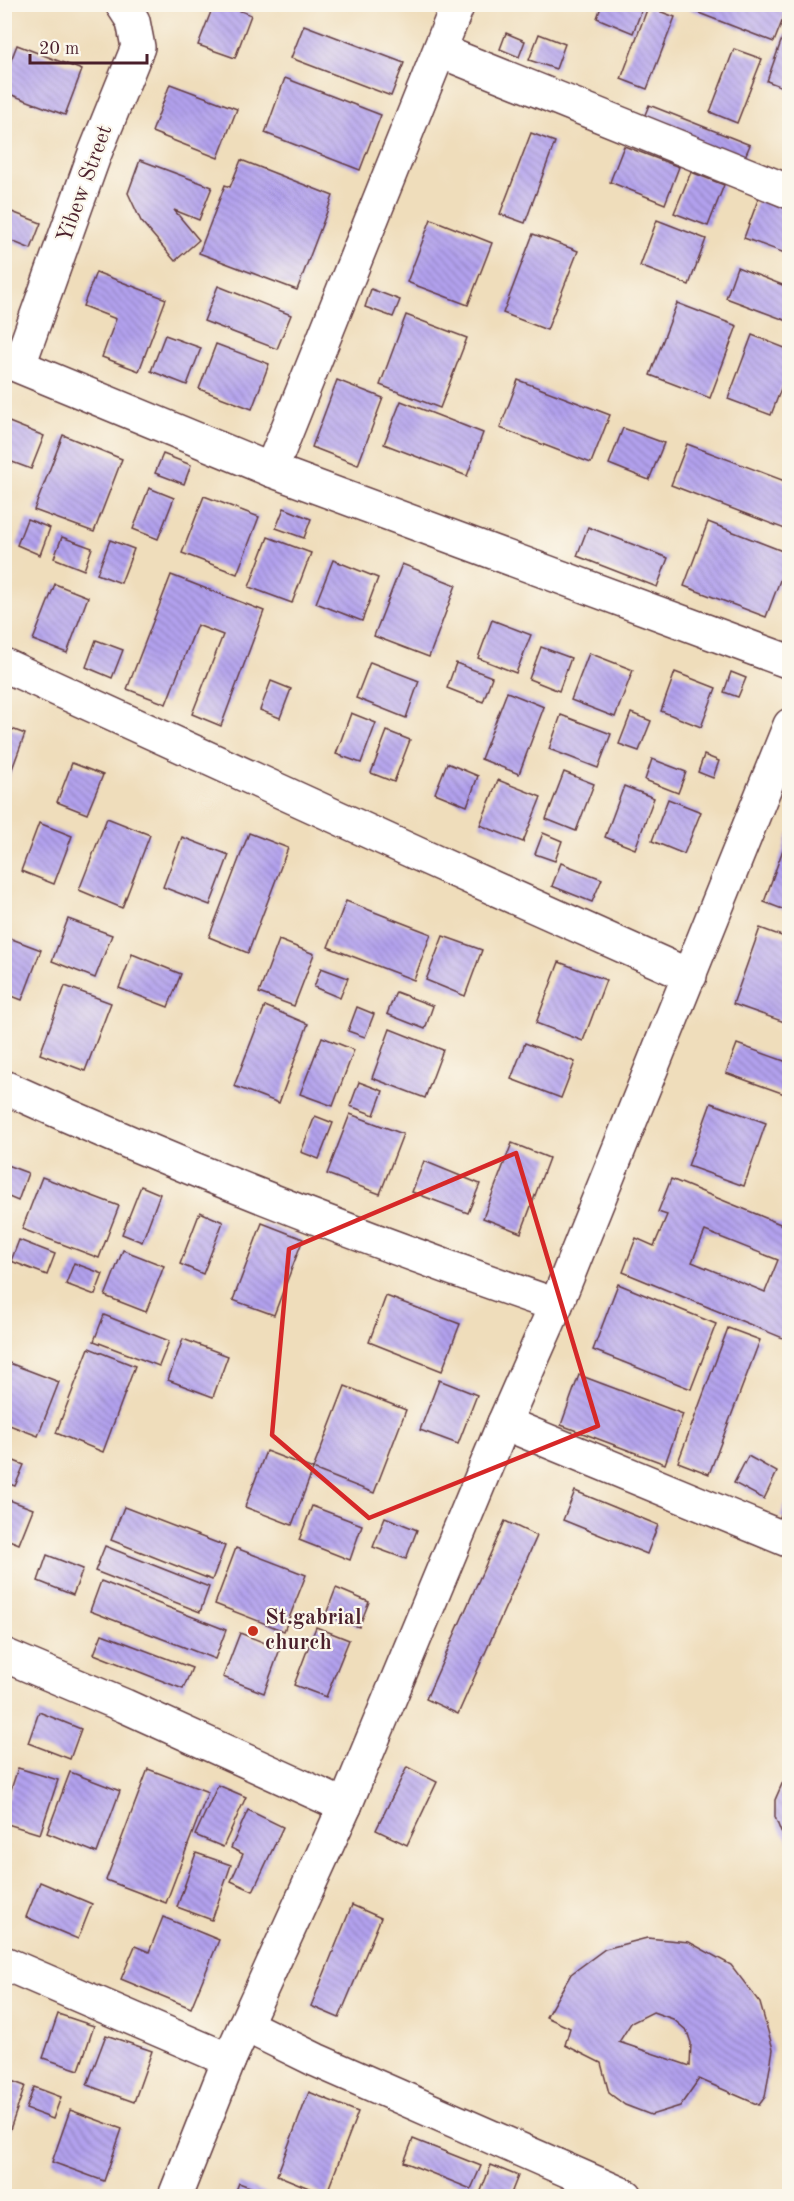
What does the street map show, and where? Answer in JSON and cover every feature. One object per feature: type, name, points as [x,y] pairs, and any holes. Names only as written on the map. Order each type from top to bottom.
[{"type":"street","name":"Yibew Street","points":[[12,362],[138,47],[133,21],[122,4]]},
{"type":"street","points":[[271,470],[458,4]]},
{"type":"street","points":[[441,51],[789,192]]},
{"type":"street","points":[[12,362],[271,470],[789,662]]},
{"type":"street","points":[[4,665],[690,976]]},
{"type":"street","points":[[175,2196],[229,2060],[345,1806],[504,1423],[556,1305],[789,725]]},
{"type":"street","points":[[4,1087],[111,1136],[426,1261],[556,1305]]},
{"type":"street","points":[[504,1423],[789,1541]]},
{"type":"street","points":[[4,1654],[345,1806]]},
{"type":"street","points":[[4,1963],[229,2060]]},
{"type":"street","points":[[245,2025],[327,2064],[626,2196]]},
{"type":"highlighted area","points":[[516,1153],[598,1426],[369,1518],[272,1435],[289,1249]]},
{"type":"building","points":[[214,4],[223,4],[251,15],[235,58],[198,45]]},
{"type":"building","points":[[602,4],[644,4],[633,33],[597,18]]},
{"type":"building","points":[[785,4],[788,6],[774,42],[678,5]]},
{"type":"building","points":[[648,7],[675,17],[647,89],[621,79]]},
{"type":"building","points":[[304,25],[404,63],[391,96],[291,58]]},
{"type":"building","points":[[506,33],[525,41],[519,57],[500,49]]},
{"type":"building","points":[[784,33],[790,35],[790,90],[767,81]]},
{"type":"building","points":[[539,34],[565,44],[556,69],[529,60]]},
{"type":"building","points":[[17,45],[82,70],[65,115],[4,92],[4,78]]},
{"type":"building","points":[[734,49],[762,59],[737,123],[710,112]]},
{"type":"building","points":[[285,78],[381,115],[360,170],[265,133]]},
{"type":"building","points":[[170,84],[237,109],[218,158],[152,132]]},
{"type":"building","points":[[649,105],[750,145],[741,166],[640,127]]},
{"type":"building","points":[[531,133],[555,142],[525,223],[500,214]]},
{"type":"building","points":[[624,146],[679,167],[665,204],[610,182]]},
{"type":"building","points":[[140,160],[212,187],[199,220],[174,210],[199,240],[175,261],[141,221],[128,193]]},
{"type":"building","points":[[241,160],[333,196],[297,290],[199,253],[225,185],[230,187]]},
{"type":"building","points":[[691,172],[724,185],[708,226],[674,213]]},
{"type":"building","points":[[759,197],[790,209],[790,255],[744,238]]},
{"type":"building","points":[[4,209],[41,223],[31,249],[4,238]]},
{"type":"building","points":[[431,219],[492,243],[468,305],[407,282]]},
{"type":"building","points":[[657,220],[706,239],[689,285],[640,266]]},
{"type":"building","points":[[533,234],[578,251],[547,330],[503,313]]},
{"type":"building","points":[[737,267],[790,288],[790,322],[726,298]]},
{"type":"building","points":[[96,272],[166,299],[139,371],[102,357],[116,319],[83,306]]},
{"type":"building","points":[[218,286],[291,315],[277,349],[204,321]]},
{"type":"building","points":[[371,289],[400,300],[393,317],[365,307]]},
{"type":"building","points":[[677,303],[737,326],[710,398],[650,375]]},
{"type":"building","points":[[406,315],[467,338],[440,408],[380,385]]},
{"type":"building","points":[[165,335],[201,348],[187,385],[151,371]]},
{"type":"building","points":[[752,335],[790,350],[790,365],[771,415],[728,399]]},
{"type":"building","points":[[216,344],[269,364],[252,409],[199,389]]},
{"type":"building","points":[[337,380],[383,398],[358,465],[312,447]]},
{"type":"building","points":[[518,380],[610,415],[591,463],[500,428]]},
{"type":"building","points":[[401,401],[483,433],[467,476],[384,444]]},
{"type":"building","points":[[4,420],[44,436],[31,469],[4,459]]},
{"type":"building","points":[[623,428],[664,443],[649,480],[609,464]]},
{"type":"building","points":[[63,435],[122,459],[94,532],[34,510]]},
{"type":"building","points":[[687,444],[790,483],[790,531],[671,485]]},
{"type":"building","points":[[163,454],[191,465],[184,484],[155,473]]},
{"type":"building","points":[[149,488],[174,498],[158,539],[133,529]]},
{"type":"building","points":[[204,496],[259,517],[237,574],[182,553]]},
{"type":"building","points":[[284,508],[311,519],[304,538],[276,528]]},
{"type":"building","points":[[27,519],[50,528],[40,555],[17,545]]},
{"type":"building","points":[[708,522],[790,554],[766,617],[684,586]]},
{"type":"building","points":[[588,527],[668,558],[657,587],[577,556]]},
{"type":"building","points":[[62,537],[92,548],[84,570],[54,558]]},
{"type":"building","points":[[268,537],[311,553],[292,603],[249,587]]},
{"type":"building","points":[[110,540],[134,549],[121,583],[97,574]]},
{"type":"building","points":[[333,560],[378,578],[362,621],[316,603]]},
{"type":"building","points":[[402,564],[456,585],[429,657],[374,636]]},
{"type":"building","points":[[171,575],[264,611],[221,726],[192,714],[223,635],[197,625],[166,704],[127,689]]},
{"type":"building","points":[[55,584],[88,597],[67,653],[33,640]]},
{"type":"building","points":[[492,620],[531,635],[516,673],[478,658]]},
{"type":"building","points":[[96,640],[123,650],[112,678],[86,667]]},
{"type":"building","points":[[541,647],[571,658],[559,691],[529,679]]},
{"type":"building","points":[[589,653],[633,670],[615,717],[571,700]]},
{"type":"building","points":[[370,662],[419,681],[406,718],[356,698]]},
{"type":"building","points":[[456,663],[492,677],[483,702],[447,688]]},
{"type":"building","points":[[675,672],[716,688],[701,727],[661,711]]},
{"type":"building","points":[[731,672],[746,678],[738,697],[724,692]]},
{"type":"building","points":[[271,681],[291,689],[280,718],[260,710]]},
{"type":"building","points":[[507,692],[544,707],[519,774],[481,759]]},
{"type":"building","points":[[351,713],[376,723],[361,763],[336,754]]},
{"type":"building","points":[[631,713],[651,721],[639,751],[619,744]]},
{"type":"building","points":[[561,715],[611,734],[598,768],[549,749]]},
{"type":"building","points":[[4,726],[25,734],[5,788],[4,788]]},
{"type":"building","points":[[387,731],[410,740],[394,782],[371,773]]},
{"type":"building","points":[[704,755],[719,761],[713,778],[698,772]]},
{"type":"building","points":[[652,759],[686,772],[678,793],[645,780]]},
{"type":"building","points":[[72,763],[103,775],[87,814],[57,802]]},
{"type":"building","points":[[447,763],[478,776],[467,806],[435,793]]},
{"type":"building","points":[[564,772],[594,784],[576,831],[546,819]]},
{"type":"building","points":[[498,780],[541,797],[523,842],[480,825]]},
{"type":"building","points":[[624,786],[654,798],[635,849],[605,837]]},
{"type":"building","points":[[668,799],[701,812],[684,854],[652,841]]},
{"type":"building","points":[[107,818],[150,835],[122,908],[79,890]]},
{"type":"building","points":[[39,823],[72,836],[54,884],[21,871]]},
{"type":"building","points":[[249,833],[288,848],[248,953],[209,937]]},
{"type":"building","points":[[543,833],[562,841],[555,861],[535,854]]},
{"type":"building","points":[[790,833],[790,912],[764,902]]},
{"type":"building","points":[[182,837],[229,855],[210,905],[163,887]]},
{"type":"building","points":[[561,863],[602,879],[592,902],[552,886]]},
{"type":"building","points":[[346,901],[431,934],[414,980],[328,947]]},
{"type":"building","points":[[68,919],[112,935],[95,978],[52,961]]},
{"type":"building","points":[[760,928],[790,939],[790,1024],[733,1004]]},
{"type":"building","points":[[4,936],[41,950],[22,1000],[4,993]]},
{"type":"building","points":[[443,936],[482,950],[465,996],[426,980]]},
{"type":"building","points":[[279,940],[314,954],[294,1006],[259,993]]},
{"type":"building","points":[[132,954],[181,974],[168,1007],[119,988]]},
{"type":"building","points":[[559,962],[606,980],[583,1041],[536,1023]]},
{"type":"building","points":[[321,968],[348,978],[340,998],[314,987]]},
{"type":"building","points":[[65,986],[111,1003],[85,1071],[40,1054]]},
{"type":"building","points":[[396,992],[433,1006],[425,1029],[387,1014]]},
{"type":"building","points":[[265,1006],[308,1024],[279,1103],[234,1086]]},
{"type":"building","points":[[357,1007],[374,1014],[365,1037],[348,1031]]},
{"type":"building","points":[[390,1029],[443,1050],[425,1098],[372,1078]]},
{"type":"building","points":[[322,1037],[354,1050],[333,1106],[300,1094]]},
{"type":"building","points":[[525,1043],[575,1062],[561,1098],[511,1079]]},
{"type":"building","points":[[737,1044],[790,1063],[790,1096],[726,1073]]},
{"type":"building","points":[[359,1082],[383,1091],[374,1115],[350,1106]]},
{"type":"building","points":[[711,1103],[766,1123],[744,1186],[688,1166]]},
{"type":"building","points":[[350,1114],[403,1134],[380,1194],[327,1174]]},
{"type":"building","points":[[315,1116],[333,1123],[319,1159],[301,1152]]},
{"type":"building","points":[[512,1143],[549,1158],[521,1233],[483,1218]]},
{"type":"building","points":[[424,1161],[480,1184],[468,1213],[412,1192]]},
{"type":"building","points":[[4,1164],[28,1173],[18,1201],[4,1195]]},
{"type":"building","points":[[42,1177],[119,1206],[99,1258],[22,1229]]},
{"type":"building","points":[[671,1179],[790,1228],[790,1341],[623,1272],[636,1238],[654,1246],[667,1215],[658,1212]],"holes":[[[705,1231],[778,1260],[765,1292],[692,1262]]]},
{"type":"building","points":[[141,1186],[160,1194],[142,1242],[122,1234]]},
{"type":"building","points":[[200,1212],[223,1222],[203,1274],[180,1264]]},
{"type":"building","points":[[262,1223],[303,1239],[274,1315],[233,1300]]},
{"type":"building","points":[[19,1240],[55,1254],[47,1275],[11,1261]]},
{"type":"building","points":[[123,1250],[164,1266],[146,1312],[105,1296]]},
{"type":"building","points":[[74,1263],[103,1274],[95,1295],[66,1284]]},
{"type":"building","points":[[618,1284],[716,1324],[691,1389],[593,1350]]},
{"type":"building","points":[[386,1296],[460,1324],[442,1371],[369,1342]]},
{"type":"building","points":[[104,1315],[169,1341],[159,1366],[94,1341]]},
{"type":"building","points":[[728,1328],[760,1340],[709,1474],[678,1462]]},
{"type":"building","points":[[183,1339],[228,1356],[213,1397],[168,1380]]},
{"type":"building","points":[[89,1348],[135,1366],[103,1452],[56,1433]]},
{"type":"building","points":[[4,1361],[59,1382],[38,1436],[4,1423]]},
{"type":"building","points":[[579,1375],[683,1414],[665,1464],[561,1425]]},
{"type":"building","points":[[439,1380],[477,1395],[458,1444],[420,1430]]},
{"type":"building","points":[[345,1386],[406,1410],[374,1493],[313,1469]]},
{"type":"building","points":[[266,1451],[313,1469],[292,1525],[245,1507]]},
{"type":"building","points":[[748,1456],[777,1472],[764,1499],[734,1483]]},
{"type":"building","points":[[4,1457],[24,1465],[15,1486],[4,1482]]},
{"type":"building","points":[[575,1491],[658,1525],[647,1554],[563,1520]]},
{"type":"building","points":[[790,1492],[790,1520],[780,1517]]},
{"type":"building","points":[[4,1498],[33,1509],[19,1544],[4,1538]]},
{"type":"building","points":[[312,1506],[362,1525],[350,1560],[299,1540]]},
{"type":"building","points":[[124,1507],[225,1546],[212,1580],[111,1540]]},
{"type":"building","points":[[385,1517],[417,1530],[406,1559],[373,1547]]},
{"type":"building","points":[[505,1521],[537,1536],[458,1714],[426,1699]]},
{"type":"building","points":[[105,1546],[209,1587],[200,1612],[95,1571]]},
{"type":"building","points":[[236,1548],[306,1575],[284,1631],[215,1604]]},
{"type":"building","points":[[47,1555],[83,1569],[73,1595],[38,1581]]},
{"type":"building","points":[[101,1581],[226,1630],[215,1659],[90,1611]]},
{"type":"building","points":[[336,1588],[369,1602],[359,1627],[326,1614]]},
{"type":"building","points":[[316,1627],[349,1640],[326,1697],[294,1685]]},
{"type":"building","points":[[240,1633],[280,1649],[264,1693],[223,1677]]},
{"type":"building","points":[[102,1634],[192,1668],[183,1689],[94,1654]]},
{"type":"building","points":[[39,1712],[81,1729],[70,1759],[28,1743]]},
{"type":"building","points":[[407,1767],[437,1782],[407,1845],[376,1830]]},
{"type":"building","points":[[18,1768],[58,1780],[40,1834],[4,1823],[4,1811]]},
{"type":"building","points":[[148,1769],[208,1792],[166,1903],[106,1880]]},
{"type":"building","points":[[70,1772],[120,1791],[97,1853],[47,1833]]},
{"type":"building","points":[[790,1776],[790,1842],[781,1832],[775,1817],[775,1800],[782,1784]]},
{"type":"building","points":[[218,1785],[246,1797],[223,1847],[195,1835]]},
{"type":"building","points":[[248,1810],[283,1827],[253,1891],[231,1881],[243,1854],[231,1848]]},
{"type":"building","points":[[196,1853],[231,1865],[212,1920],[177,1907]]},
{"type":"building","points":[[40,1882],[92,1904],[78,1939],[26,1917]]},
{"type":"building","points":[[352,1905],[381,1918],[339,2018],[311,2006]]},
{"type":"building","points":[[163,1917],[219,1940],[191,2008],[121,1979],[135,1946],[149,1952]]},
{"type":"building","points":[[647,1938],[689,1942],[731,1965],[760,2003],[773,2049],[765,2097],[759,2105],[699,2079],[680,2106],[651,2115],[625,2105],[609,2093],[601,2063],[565,2045],[570,2028],[546,2017],[571,1974],[605,1949]],"holes":[[[653,2012],[673,2019],[687,2031],[691,2043],[690,2066],[619,2042],[631,2023]]]},
{"type":"building","points":[[58,2014],[94,2026],[79,2070],[43,2058]]},
{"type":"building","points":[[106,2035],[152,2051],[134,2102],[87,2085]]},
{"type":"building","points":[[6,2079],[25,2086],[7,2138],[4,2137]]},
{"type":"building","points":[[34,2087],[61,2097],[53,2119],[26,2109]]},
{"type":"building","points":[[309,2092],[358,2112],[326,2195],[277,2175]]},
{"type":"building","points":[[70,2110],[122,2129],[104,2181],[52,2162]]},
{"type":"building","points":[[413,2139],[481,2166],[471,2189],[404,2162]]},
{"type":"building","points":[[491,2165],[518,2176],[510,2196],[479,2196]]},
{"type":"building","points":[[239,2183],[273,2196],[234,2196]]},
{"type":"place","name":"St.gabrial church","points":[[253,1631]]}]
